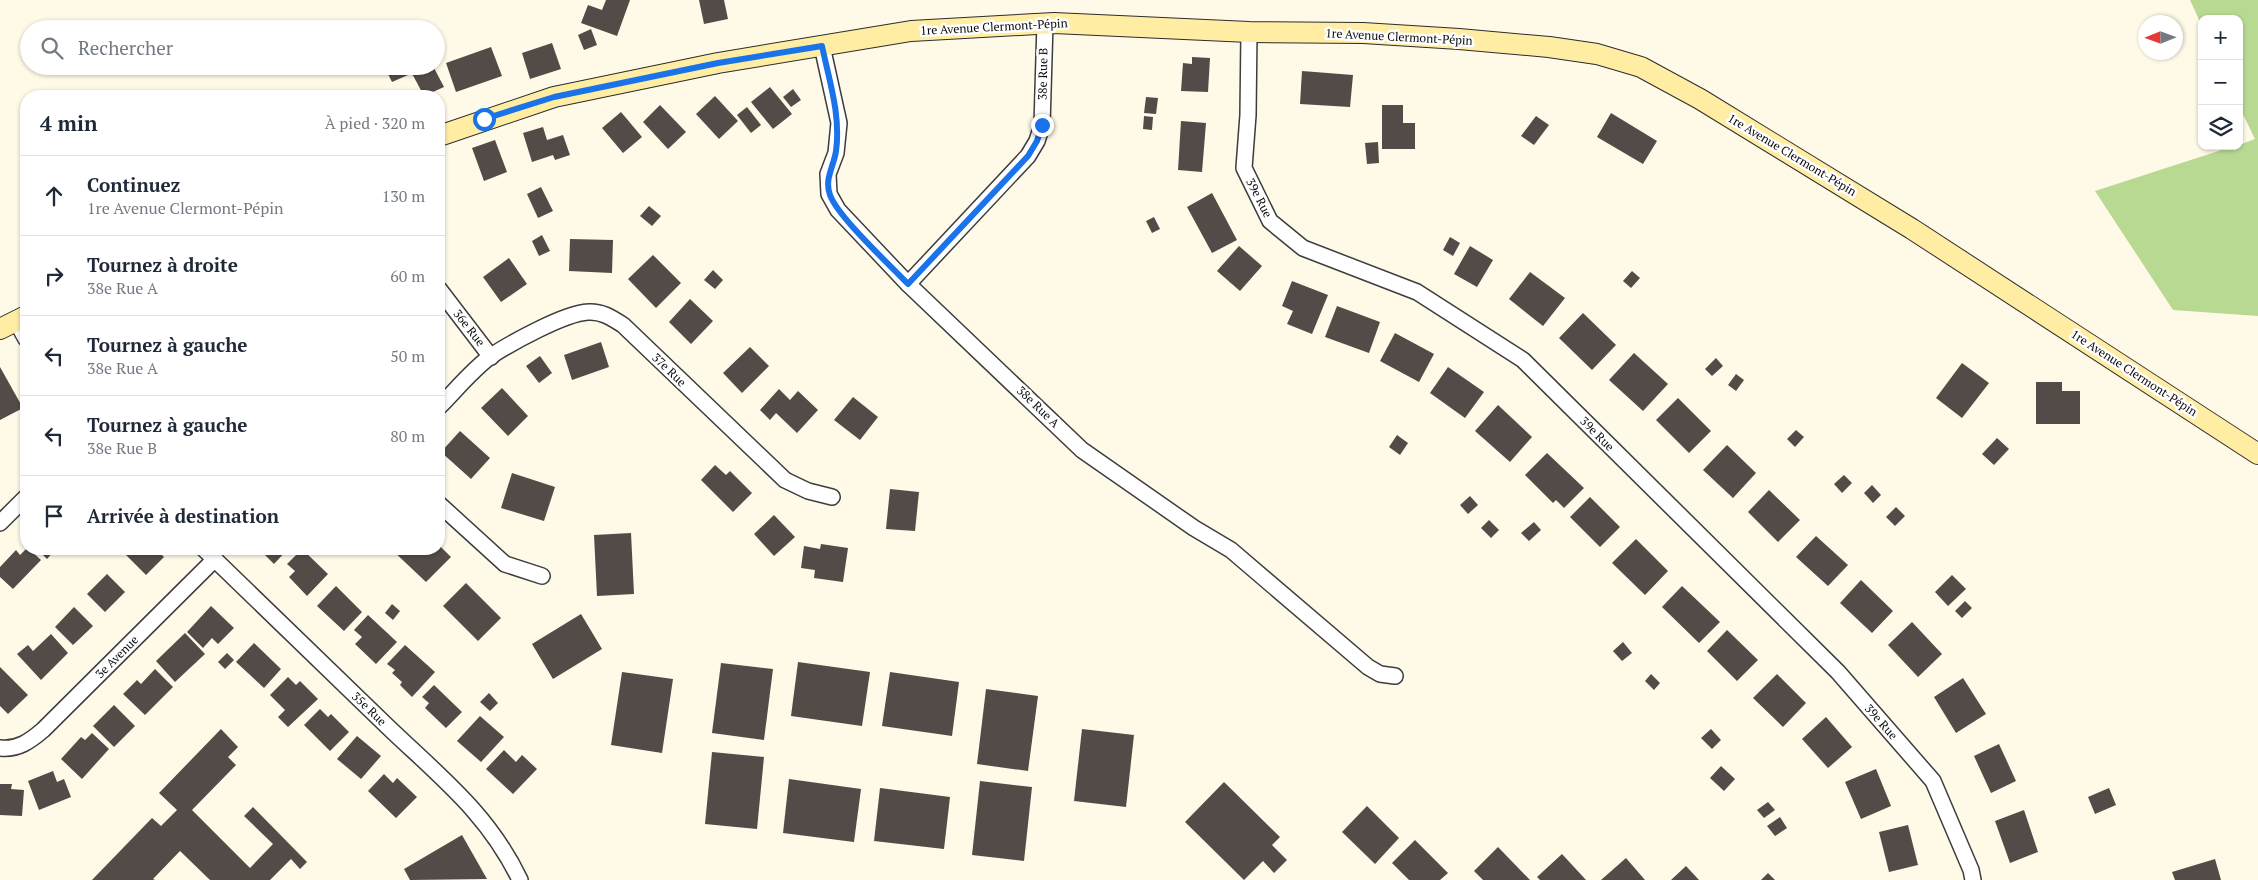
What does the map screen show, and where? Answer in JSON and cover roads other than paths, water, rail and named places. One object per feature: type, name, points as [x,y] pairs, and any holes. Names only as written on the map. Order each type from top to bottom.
[{"type":"street","name":"1re Avenue Clermont-Pépin","points":[[445,134],[554,97],[718,63],[911,31],[1045,23],[1249,32],[1363,33],[1549,47],[1597,54],[1641,67],[1700,99],[1912,229],[2258,454]]},
{"type":"street","name":"38e Rue B","points":[[908,284],[1028,156],[1037,141],[1042,125],[1045,23]]},
{"type":"street","name":"39e Rue","points":[[1249,32],[1248,115],[1244,168],[1270,221],[1303,248],[1417,292],[1522,360],[1838,672],[1933,781],[1971,870],[1973,880]]},
{"type":"street","name":"38e Rue A","points":[[822,46],[839,123],[836,153],[828,174],[829,194],[838,210],[908,284],[1082,450],[1194,528],[1231,550],[1368,667],[1380,674],[1395,676]]},
{"type":"street","name":"36e Rue","points":[[445,297],[491,356],[445,401]]},
{"type":"street","name":"37e Rue","points":[[491,356],[568,316],[589,312],[608,315],[623,325],[785,480],[808,491],[832,497]]},
{"type":"street","points":[[0,523],[20,502]]},
{"type":"street","points":[[445,509],[505,564],[542,576]]},
{"type":"street","name":"3e Avenue","points":[[0,748],[15,748],[44,730],[208,555]]},
{"type":"street","name":"35e Rue","points":[[210,555],[422,761],[469,803],[507,853],[520,880]]}]
